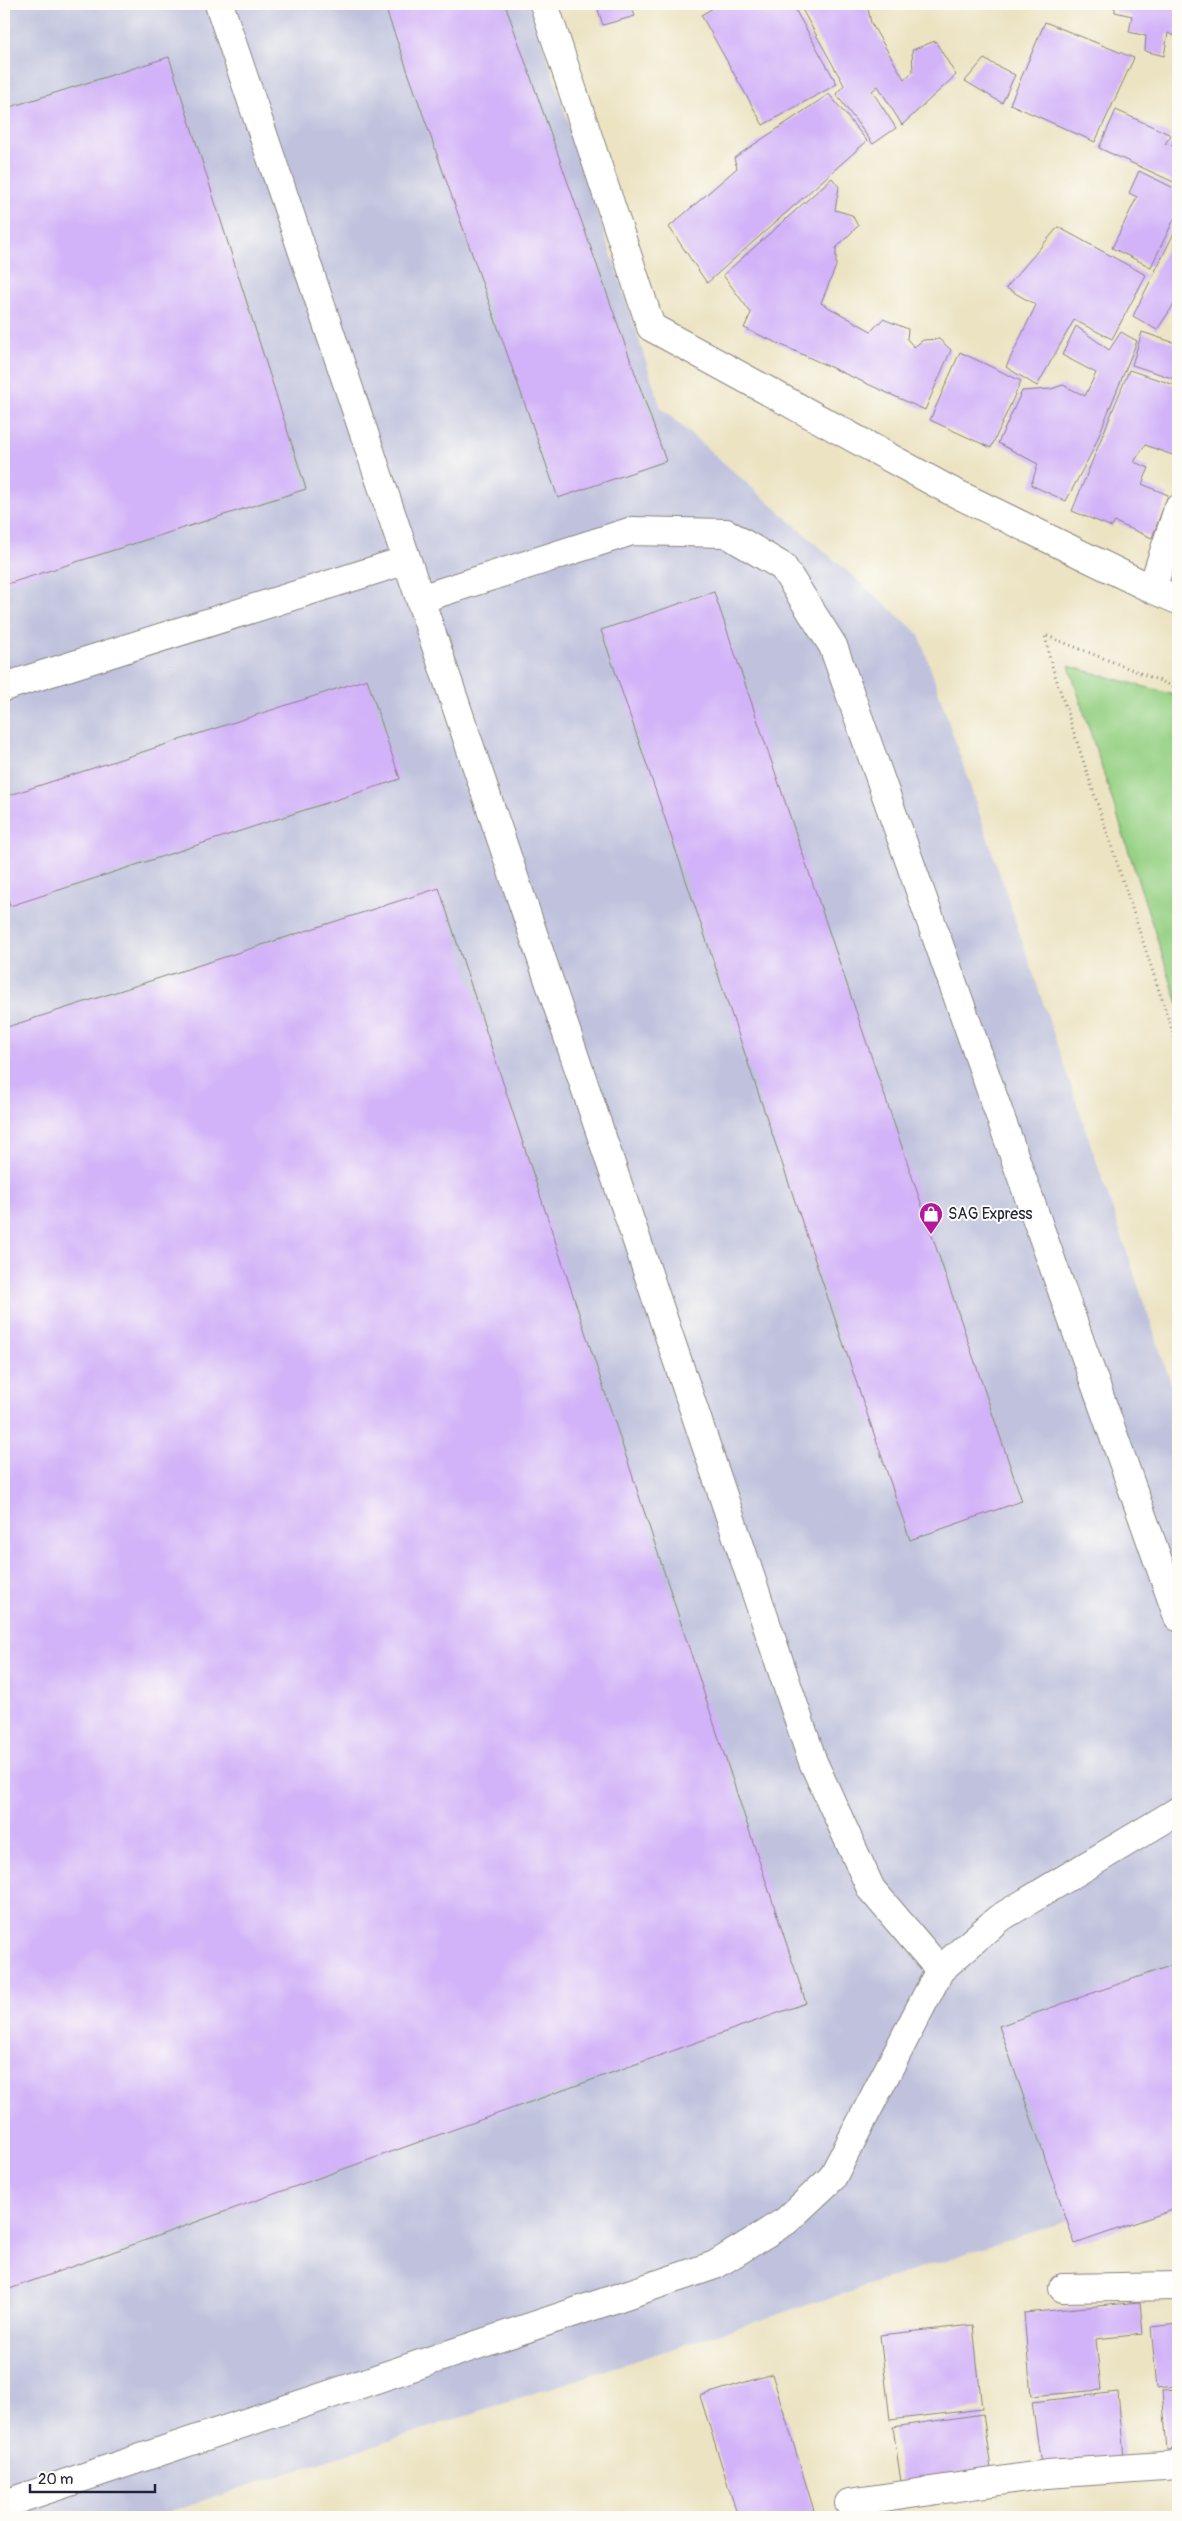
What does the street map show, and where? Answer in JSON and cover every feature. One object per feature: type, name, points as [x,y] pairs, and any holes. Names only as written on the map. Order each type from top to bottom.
[{"type":"street","points":[[219,4],[813,1762],[871,1889],[940,1970]]},
{"type":"street","points":[[544,4],[651,328],[947,489],[1178,600]]},
{"type":"street","points":[[1152,589],[1178,509]]},
{"type":"street","points":[[420,599],[632,531],[726,533],[783,567],[833,646],[1178,1617]]},
{"type":"street","points":[[4,687],[407,560]]},
{"type":"street","points":[[4,2504],[715,2265],[786,2221],[832,2178],[940,1970],[998,1919],[1178,1811]]},
{"type":"street","points":[[1063,2288],[1178,2286]]},
{"type":"street","points":[[849,2503],[1047,2474],[1178,2465]]},
{"type":"path","points":[[1178,688],[1045,635],[1050,660],[1178,1048]]},
{"type":"shaded area","points":[[4,4],[530,4],[661,408],[919,634],[1178,1404],[1178,2185],[152,2517],[4,2517]]},
{"type":"green space","points":[[1069,666],[1178,696],[1178,1004]]},
{"type":"building","points":[[384,4],[505,4],[666,461],[558,498]]},
{"type":"building","points":[[596,4],[631,4],[635,16],[603,25]]},
{"type":"building","points":[[720,4],[792,4],[837,84],[763,125],[701,15]]},
{"type":"building","points":[[799,4],[867,4],[871,23],[904,79],[913,72],[912,50],[935,41],[956,75],[902,125],[878,86],[872,91],[896,128],[873,144],[836,94],[844,85]]},
{"type":"building","points":[[1115,4],[1178,4],[1178,38],[1168,33],[1164,56],[1145,51],[1146,36],[1129,32],[1132,16],[1115,12]]},
{"type":"building","points":[[1045,22],[1134,58],[1095,142],[1010,104]]},
{"type":"building","points":[[169,57],[306,489],[4,585],[4,109]]},
{"type":"building","points":[[984,59],[1015,75],[1002,103],[965,81]]},
{"type":"building","points":[[829,94],[867,141],[707,283],[669,227],[737,168],[734,158]]},
{"type":"building","points":[[1116,110],[1171,135],[1165,144],[1175,145],[1178,184],[1099,148]]},
{"type":"building","points":[[1139,171],[1178,190],[1178,221],[1174,219],[1151,267],[1112,248],[1137,197],[1129,193]]},
{"type":"building","points":[[832,178],[839,187],[835,210],[852,215],[858,226],[836,248],[836,266],[821,303],[871,331],[883,319],[908,329],[907,339],[914,347],[923,340],[939,339],[951,350],[925,410],[744,328],[751,313],[723,275]]},
{"type":"building","points":[[1178,225],[1178,298],[1157,330],[1133,316]]},
{"type":"building","points":[[1058,227],[1146,275],[1112,339],[1074,320],[1037,386],[1006,367],[1036,305],[1006,288]]},
{"type":"building","points":[[1076,326],[1109,350],[1121,332],[1137,341],[1092,452],[1066,501],[1031,485],[1038,464],[998,443],[1022,391],[1051,389],[1063,385],[1085,396],[1096,373],[1062,355]]},
{"type":"building","points":[[1142,332],[1178,344],[1178,380],[1132,365]]},
{"type":"building","points":[[960,352],[1021,381],[991,448],[930,420]]},
{"type":"building","points":[[1129,370],[1178,386],[1178,457],[1145,445],[1134,462],[1149,468],[1142,484],[1168,495],[1152,538],[1115,522],[1112,527],[1072,511]]},
{"type":"building","points":[[714,592],[1022,1501],[910,1540],[601,630]]},
{"type":"building","points":[[367,679],[400,779],[10,906],[4,886],[4,797]]},
{"type":"building","points":[[439,888],[806,2003],[4,2291],[4,1028]]},
{"type":"building","points":[[1178,1963],[1178,2208],[1075,2244],[999,2026]]},
{"type":"building","points":[[1140,2302],[1143,2334],[1096,2339],[1101,2390],[1031,2396],[1024,2313]]},
{"type":"building","points":[[1178,2324],[1178,2386],[1157,2388],[1151,2327]]},
{"type":"building","points":[[973,2325],[982,2409],[890,2420],[880,2335]]},
{"type":"building","points":[[772,2374],[816,2517],[738,2517],[700,2396]]},
{"type":"building","points":[[1178,2389],[1178,2449],[1167,2450],[1162,2390]]},
{"type":"building","points":[[1118,2392],[1124,2458],[1041,2464],[1032,2402]]},
{"type":"building","points":[[983,2414],[991,2469],[901,2482],[893,2427]]},
{"type":"place","name":"SAG Express","points":[[931,1235]]}]
